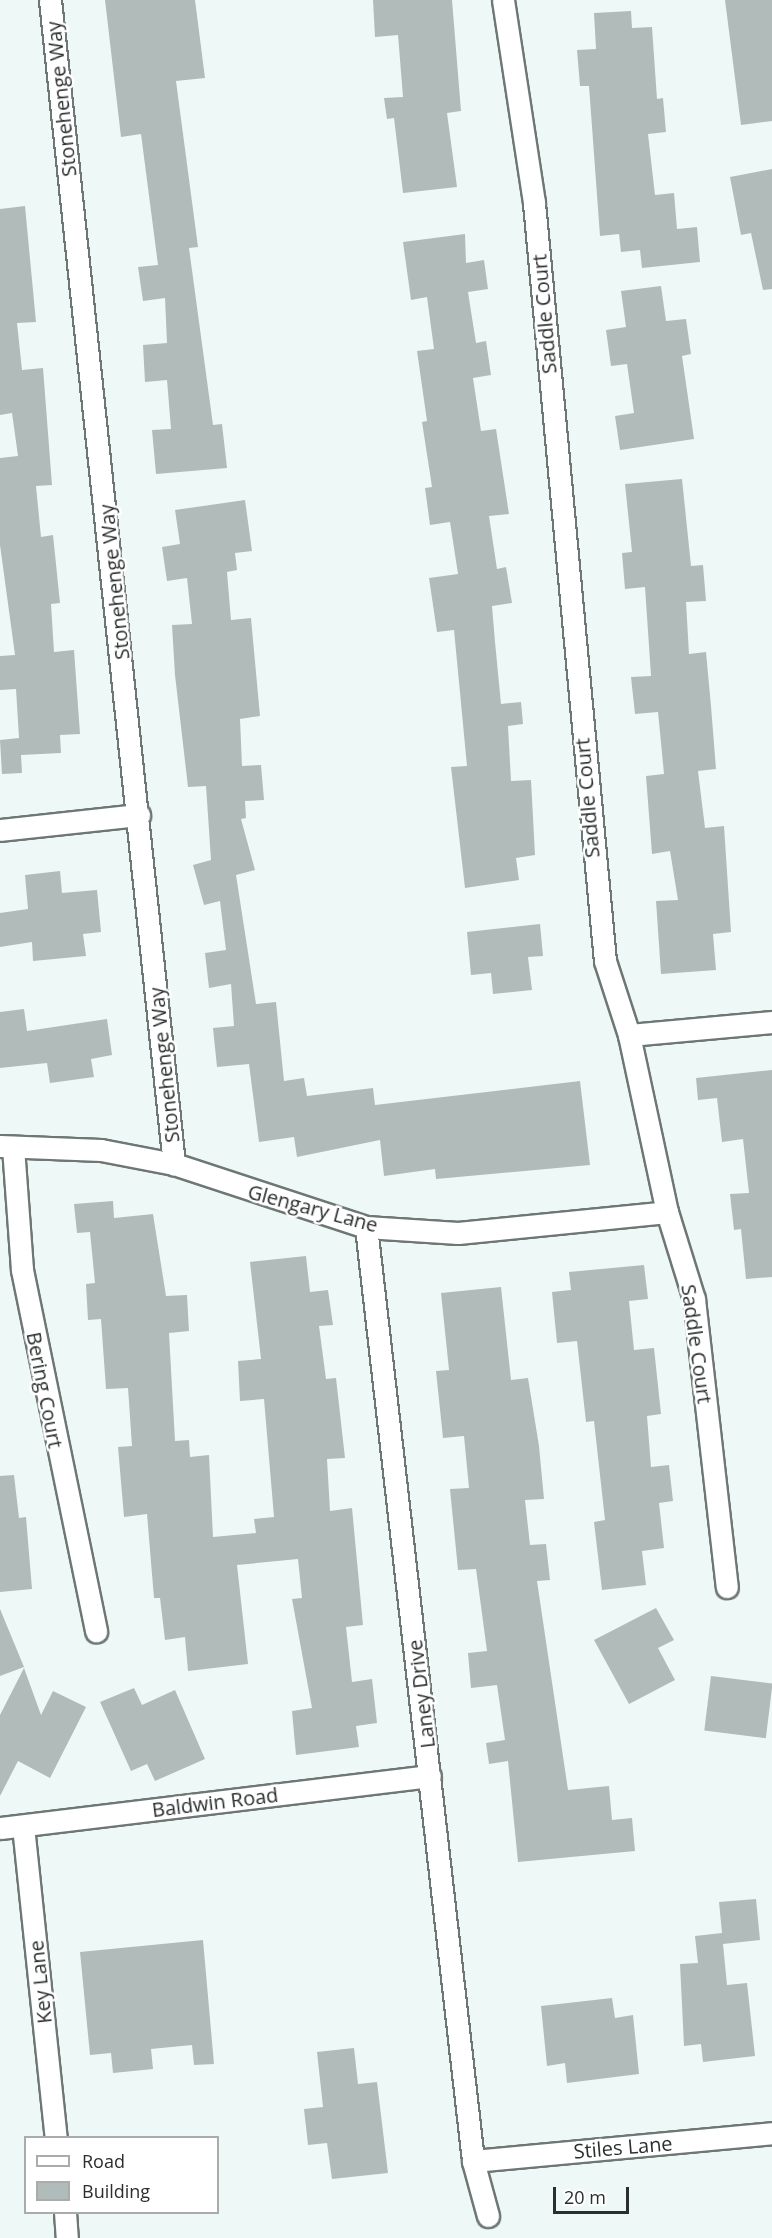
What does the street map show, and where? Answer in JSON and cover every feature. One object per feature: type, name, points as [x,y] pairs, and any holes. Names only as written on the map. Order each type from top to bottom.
[{"type":"street","name":"Stonehenge Way","points":[[50,0],[139,815],[174,1164]]},
{"type":"street","name":"Saddle Court","points":[[503,0],[534,203],[594,880],[605,961],[629,1035],[667,1212],[694,1299],[727,1587]]},
{"type":"street","points":[[0,830],[139,815]]},
{"type":"street","points":[[629,1035],[772,1022]]},
{"type":"street","name":"Glengary Lane","points":[[7,1146],[101,1150],[174,1164],[366,1227],[458,1233],[667,1212]]},
{"type":"street","name":"Bering Court","points":[[7,1146],[22,1270],[96,1631]]},
{"type":"street","name":"Laney Drive","points":[[366,1227],[473,2161],[488,2216]]},
{"type":"street","name":"Baldwin Road","points":[[0,1828],[430,1776]]},
{"type":"street","name":"Key Lane","points":[[22,1826],[56,2136]]},
{"type":"street","name":"Stiles Lane","points":[[473,2161],[772,2133]]},
{"type":"street","points":[[65,2214],[67,2238]]},
{"type":"building","points":[[105,0],[195,0],[205,78],[176,81],[198,247],[189,248],[213,425],[222,424],[227,468],[156,474],[152,430],[171,429],[167,380],[145,382],[143,345],[167,343],[165,298],[143,301],[138,267],[158,265],[141,134],[121,137]]},
{"type":"building","points":[[373,0],[452,0],[461,111],[447,113],[457,187],[403,193],[394,118],[387,119],[384,98],[403,97],[398,35],[375,37]]},
{"type":"building","points":[[725,0],[772,0],[772,121],[741,125]]},
{"type":"building","points":[[631,11],[632,28],[652,27],[657,99],[663,98],[666,132],[648,134],[655,195],[674,193],[677,229],[697,227],[700,262],[642,268],[640,250],[621,252],[619,234],[600,236],[589,86],[580,86],[577,50],[596,49],[594,13]]},
{"type":"building","points":[[772,169],[772,289],[763,290],[751,233],[741,235],[730,177]]},
{"type":"building","points":[[25,206],[36,322],[17,323],[22,370],[43,368],[52,485],[36,486],[41,537],[53,535],[60,603],[51,604],[54,652],[74,650],[80,734],[60,735],[61,753],[21,755],[22,773],[2,774],[0,740],[19,738],[16,689],[0,690],[0,656],[15,655],[0,545],[0,458],[18,456],[12,413],[0,415],[0,209]]},
{"type":"building","points":[[465,234],[466,263],[484,260],[488,289],[468,292],[476,343],[486,341],[491,375],[473,378],[481,431],[496,429],[509,514],[489,516],[497,569],[506,567],[512,603],[492,606],[501,704],[521,702],[523,724],[508,726],[511,781],[531,780],[535,855],[516,858],[519,880],[465,888],[451,767],[467,766],[454,630],[437,632],[429,578],[458,574],[450,522],[430,525],[425,488],[432,487],[422,422],[427,421],[417,351],[434,349],[427,297],[411,300],[403,242]]},
{"type":"building","points":[[661,286],[666,321],[686,319],[691,354],[682,356],[694,439],[620,450],[615,416],[634,413],[627,364],[611,366],[606,330],[626,327],[621,291]]},
{"type":"building","points":[[682,479],[691,566],[703,565],[706,601],[686,602],[689,654],[706,652],[716,769],[698,771],[705,828],[724,826],[731,932],[713,934],[716,970],[661,974],[656,901],[678,900],[670,851],[652,854],[646,776],[664,774],[658,712],[635,714],[631,677],[651,676],[645,587],[625,589],[622,553],[632,552],[625,484]]},
{"type":"building","points":[[245,500],[252,551],[235,553],[237,570],[227,572],[231,620],[251,618],[260,716],[240,719],[242,766],[261,765],[264,800],[245,801],[246,818],[241,819],[255,870],[236,875],[256,1004],[276,1002],[284,1081],[304,1078],[307,1096],[373,1088],[375,1105],[580,1081],[590,1165],[436,1179],[435,1169],[384,1176],[380,1140],[297,1157],[294,1137],[259,1142],[249,1064],[217,1067],[213,1028],[234,1026],[231,984],[209,988],[205,953],[226,950],[220,901],[204,905],[193,865],[211,860],[206,786],[188,787],[175,675],[172,625],[192,624],[187,578],[167,581],[162,547],[180,544],[175,510]]},
{"type":"building","points":[[60,871],[62,893],[97,890],[101,932],[83,934],[86,956],[33,961],[32,942],[0,947],[0,913],[28,909],[25,875]]},
{"type":"building","points":[[540,924],[543,956],[528,957],[532,990],[493,994],[491,973],[471,975],[467,932]]},
{"type":"building","points":[[24,1009],[27,1031],[107,1019],[112,1055],[91,1059],[94,1077],[50,1083],[47,1063],[0,1068],[0,1012]]},
{"type":"building","points":[[772,1070],[772,1277],[746,1279],[741,1229],[734,1230],[730,1194],[749,1193],[743,1139],[722,1142],[717,1098],[698,1100],[696,1078]]},
{"type":"building","points":[[113,1201],[114,1218],[153,1214],[166,1296],[187,1295],[189,1331],[169,1333],[175,1441],[189,1440],[190,1457],[209,1455],[213,1537],[256,1533],[254,1519],[274,1517],[264,1399],[240,1401],[238,1361],[261,1359],[250,1262],[306,1256],[310,1292],[328,1290],[333,1325],[319,1326],[326,1379],[336,1378],[345,1458],[327,1459],[330,1511],[352,1508],[363,1625],[346,1627],[352,1682],[372,1679],[377,1723],[356,1726],[359,1747],[296,1755],[292,1711],[312,1708],[292,1599],[302,1598],[298,1559],[237,1565],[248,1664],[188,1671],[185,1637],[165,1640],[160,1598],[154,1598],[147,1514],[124,1517],[118,1447],[132,1446],[128,1388],[106,1389],[101,1319],[88,1320],[86,1284],[95,1283],[90,1232],[77,1233],[74,1204]]},
{"type":"building","points":[[644,1265],[648,1299],[629,1301],[634,1350],[654,1348],[661,1414],[647,1416],[651,1467],[669,1465],[673,1501],[659,1503],[664,1548],[642,1551],[646,1585],[602,1590],[594,1522],[605,1520],[594,1421],[586,1422],[577,1341],[557,1343],[552,1292],[571,1290],[569,1272]]},
{"type":"building","points":[[501,1287],[511,1380],[528,1378],[539,1446],[544,1499],[525,1500],[530,1545],[546,1544],[550,1580],[537,1581],[568,1790],[609,1786],[612,1820],[632,1818],[635,1851],[518,1862],[508,1761],[489,1764],[486,1743],[505,1740],[497,1685],[471,1688],[468,1653],[487,1651],[476,1569],[458,1570],[450,1489],[469,1488],[464,1436],[443,1438],[436,1371],[449,1370],[441,1293]]},
{"type":"building","points":[[14,1475],[19,1518],[26,1517],[32,1589],[0,1592],[0,1476]]},
{"type":"building","points":[[656,1608],[674,1640],[658,1648],[675,1680],[629,1704],[594,1640]]},
{"type":"building","points":[[0,1609],[24,1667],[0,1676]]},
{"type":"building","points":[[24,1668],[41,1715],[53,1691],[86,1707],[50,1778],[18,1761],[0,1796],[0,1715]]},
{"type":"building","points":[[711,1676],[772,1683],[766,1738],[704,1731]]},
{"type":"building","points":[[134,1688],[142,1705],[175,1690],[205,1759],[155,1781],[147,1764],[131,1771],[100,1702]]},
{"type":"building","points":[[756,1899],[760,1940],[723,1944],[727,1985],[747,1983],[755,2056],[703,2062],[701,2044],[684,2046],[680,1964],[698,1963],[695,1936],[722,1933],[719,1902]]},
{"type":"building","points":[[203,1940],[214,2064],[194,2065],[192,2045],[151,2049],[153,2069],[113,2073],[111,2053],[90,2055],[80,1952]]},
{"type":"building","points":[[612,1998],[615,2018],[633,2015],[639,2074],[567,2083],[565,2063],[547,2066],[541,2006]]},
{"type":"building","points":[[354,2048],[358,2084],[377,2082],[388,2173],[332,2179],[327,2143],[308,2145],[304,2109],[323,2107],[317,2052]]}]
